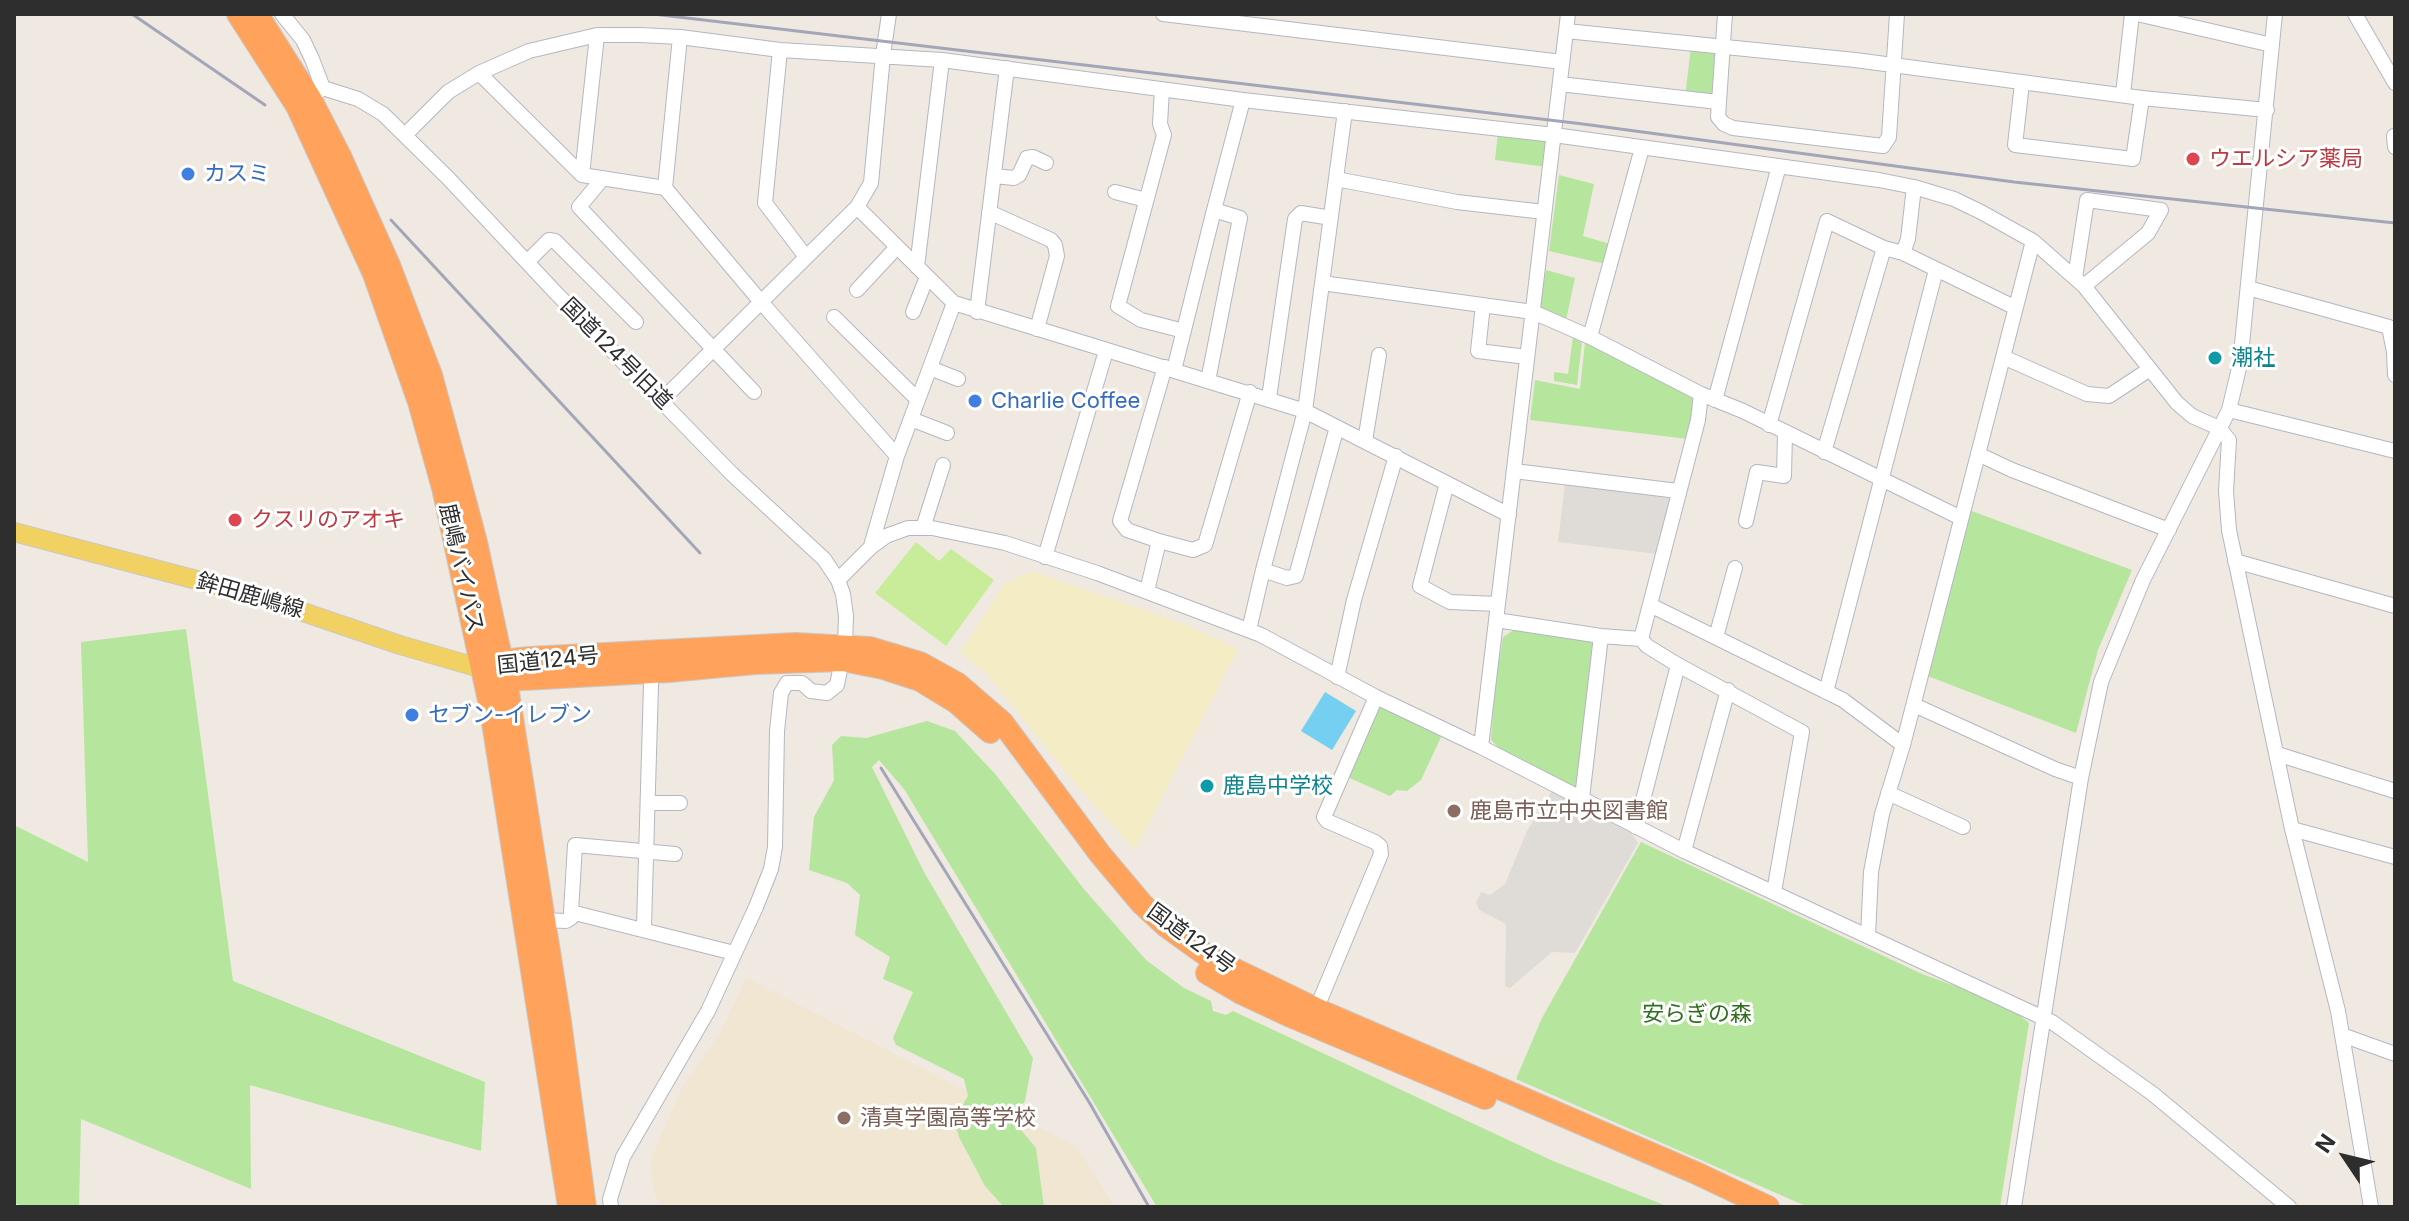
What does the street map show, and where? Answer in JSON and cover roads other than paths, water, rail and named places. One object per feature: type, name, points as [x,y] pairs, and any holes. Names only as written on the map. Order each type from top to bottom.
[{"type":"highway","name":"鹿嶋バイパス","points":[[238,14],[310,97]]},
{"type":"highway","name":"鹿嶋バイパス","points":[[257,14],[310,97],[389,265],[426,362],[476,542],[544,920],[585,1207]]},
{"type":"highway","name":"国道124号","points":[[497,670],[795,644],[844,653],[908,675],[975,716],[1024,771],[1113,893],[1157,937],[1200,968],[1241,993],[1313,1017],[1696,1173],[1768,1207]]},
{"type":"highway","name":"鹿嶋バイパス","points":[[497,670],[515,854],[569,1207]]},
{"type":"highway","name":"国道124号","points":[[1313,1017],[1736,1207]]},
{"type":"main road","name":"鉾田鹿嶋線","points":[[14,532],[250,594],[389,641],[497,670]]},
{"type":"street","points":[[282,14],[303,40],[310,97]]},
{"type":"street","points":[[662,400],[857,207],[871,183],[889,14]]},
{"type":"street","points":[[1163,14],[1215,16],[1562,62]]},
{"type":"street","points":[[1481,747],[1568,14]]},
{"type":"street","points":[[1725,14],[1718,102],[1718,117],[1724,124],[1733,128],[1883,146],[1889,137],[1897,14]]},
{"type":"street","points":[[2123,94],[2135,14],[2272,45]]},
{"type":"street","points":[[2014,1207],[2081,778],[2101,682],[2143,580],[2229,410],[2240,364],[2275,14]]},
{"type":"street","points":[[2355,14],[2390,65],[2395,83]]},
{"type":"street","points":[[1566,31],[1895,65],[2142,98],[2267,110]]},
{"type":"street","points":[[582,175],[597,35]]},
{"type":"street","points":[[405,135],[448,92],[479,73],[529,51],[597,35],[680,37],[780,50],[942,60],[1243,100],[1554,135],[1779,166],[1914,187],[1954,199],[2033,241],[2079,282],[2177,403],[2192,416],[2219,428],[2229,440],[2227,514],[2235,561],[2292,829],[2342,1035],[2371,1207]]},
{"type":"street","points":[[665,188],[680,37]]},
{"type":"street","points":[[780,50],[765,203],[806,257]]},
{"type":"street","points":[[913,312],[922,272],[942,60]]},
{"type":"street","points":[[977,312],[1007,68]]},
{"type":"street","points":[[479,73],[582,175],[665,188],[897,456]]},
{"type":"street","points":[[2022,83],[2015,145],[2133,159],[2142,98]]},
{"type":"street","points":[[1560,84],[1718,102]]},
{"type":"street","points":[[1162,89],[1160,124],[1164,135],[1118,306],[1141,320],[1184,331]]},
{"type":"street","name":"国道124号旧道","points":[[310,97],[358,99],[383,114],[732,474],[824,559],[838,580],[845,602],[844,653]]},
{"type":"street","points":[[1243,100],[1184,331],[1120,521],[1127,530],[1193,550],[1205,545],[1250,392]]},
{"type":"street","points":[[1249,630],[1305,411],[1345,111]]},
{"type":"street","points":[[1590,337],[1642,148]]},
{"type":"street","points":[[994,176],[1014,178],[1019,175],[1027,158],[1033,157],[1046,163]]},
{"type":"street","points":[[1641,639],[1698,420],[1708,397],[1779,166]]},
{"type":"street","points":[[603,178],[579,207],[754,392]]},
{"type":"street","points":[[1336,179],[1457,202],[1544,212]]},
{"type":"street","points":[[1903,253],[1908,239],[1914,187]]},
{"type":"street","points":[[1115,192],[1146,200]]},
{"type":"street","points":[[2087,200],[2161,210],[2148,233],[2079,282],[2087,200]]},
{"type":"street","points":[[857,207],[954,303],[1305,411],[1509,515]]},
{"type":"street","points":[[1208,381],[1240,218],[1214,210]]},
{"type":"street","points":[[989,212],[1051,240],[1055,245],[1057,256],[1037,329]]},
{"type":"street","points":[[1269,398],[1295,219],[1301,213],[1331,218]]},
{"type":"street","points":[[1769,425],[1827,221],[1884,248],[1903,253],[2014,307]]},
{"type":"street","points":[[527,262],[549,240],[555,241],[636,322]]},
{"type":"street","points":[[1868,936],[1871,872],[1888,793],[1914,705],[2033,241]]},
{"type":"street","points":[[857,290],[897,247]]},
{"type":"street","points":[[1824,452],[1884,248]]},
{"type":"street","points":[[1826,692],[1936,270]]},
{"type":"street","points":[[1322,283],[1533,312],[1961,518]]},
{"type":"street","points":[[2248,288],[2389,327],[2395,375]]},
{"type":"street","points":[[871,547],[897,456],[954,303]]},
{"type":"street","points":[[1483,305],[1478,351],[1527,357]]},
{"type":"street","points":[[834,317],[918,400]]},
{"type":"street","points":[[1045,557],[1106,351]]},
{"type":"street","points":[[1365,441],[1379,355]]},
{"type":"street","points":[[2003,357],[2087,394],[2109,396],[2150,369]]},
{"type":"street","points":[[930,368],[958,379]]},
{"type":"street","points":[[2229,410],[2395,451]]},
{"type":"street","points":[[911,419],[947,433]]},
{"type":"street","points":[[1263,570],[1287,578],[1296,576],[1337,427]]},
{"type":"street","points":[[1746,521],[1757,472],[1784,476],[1785,433]]},
{"type":"street","points":[[1978,454],[2169,530]]},
{"type":"street","points":[[1337,677],[1354,600],[1396,456]]},
{"type":"street","points":[[923,528],[943,465]]},
{"type":"street","points":[[1514,471],[1678,491]]},
{"type":"street","points":[[1447,483],[1420,586],[1450,602],[1498,604]]},
{"type":"street","points":[[838,580],[871,547],[893,533],[908,528],[923,528],[1005,543],[1147,591],[1249,630],[1684,851],[2043,1017],[2153,1094],[2289,1207]]},
{"type":"street","points":[[1147,591],[1159,541]]},
{"type":"street","points":[[2235,561],[2395,606]]},
{"type":"street","points":[[1716,637],[1735,568]]},
{"type":"street","points":[[1650,605],[1843,700],[1903,745]]},
{"type":"street","points":[[1496,620],[1641,639],[1678,665],[1802,732],[1774,892]]},
{"type":"street","points":[[1582,798],[1601,636]]},
{"type":"street","points":[[611,1207],[610,1199],[623,1157],[708,1011],[771,869],[775,847],[781,693],[787,683],[802,683],[811,691],[827,693],[833,690],[841,677],[844,653]]},
{"type":"street","points":[[1636,827],[1678,665]]},
{"type":"street","points":[[644,926],[651,685]]},
{"type":"street","points":[[1684,851],[1728,690]]},
{"type":"street","points":[[1313,1017],[1381,854],[1380,846],[1375,842],[1324,817],[1376,697]]},
{"type":"street","points":[[1914,705],[2081,778]]},
{"type":"street","points":[[2277,754],[2395,791]]},
{"type":"street","points":[[1888,793],[1963,827]]},
{"type":"street","points":[[648,803],[680,803]]},
{"type":"street","points":[[2292,829],[2395,857]]},
{"type":"street","points":[[544,920],[566,921],[571,918],[575,845],[675,854]]},
{"type":"street","points":[[571,912],[734,953]]},
{"type":"street","points":[[2342,1035],[2395,1054]]},
{"type":"water","points":[[1325,692],[1356,711],[1332,750],[1301,731]]},
{"type":"railway","points":[[132,14],[265,105]]},
{"type":"railway","points":[[653,14],[1583,124],[2014,182],[2395,223]]},
{"type":"railway","points":[[391,220],[700,553]]},
{"type":"railway","points":[[881,768],[1089,1102],[1149,1207]]},
{"type":"place","name":"ウエルシア薬局","points":[[2193,159]]},
{"type":"place","name":"カスミ","points":[[188,174]]},
{"type":"place","name":"潮社","points":[[2215,358]]},
{"type":"place","name":"Charlie Coffee","points":[[975,401]]},
{"type":"place","name":"クスリのアオキ","points":[[235,520]]},
{"type":"place","name":"セブン-イレブン","points":[[412,715]]},
{"type":"place","name":"鹿島中学校","points":[[1207,786]]},
{"type":"place","name":"鹿島市立中央図書館","points":[[1454,811]]},
{"type":"place","name":"清真学園高等学校","points":[[844,1118]]},
{"type":"park label","name":"安らぎの森","points":[[1697,1014]]}]
